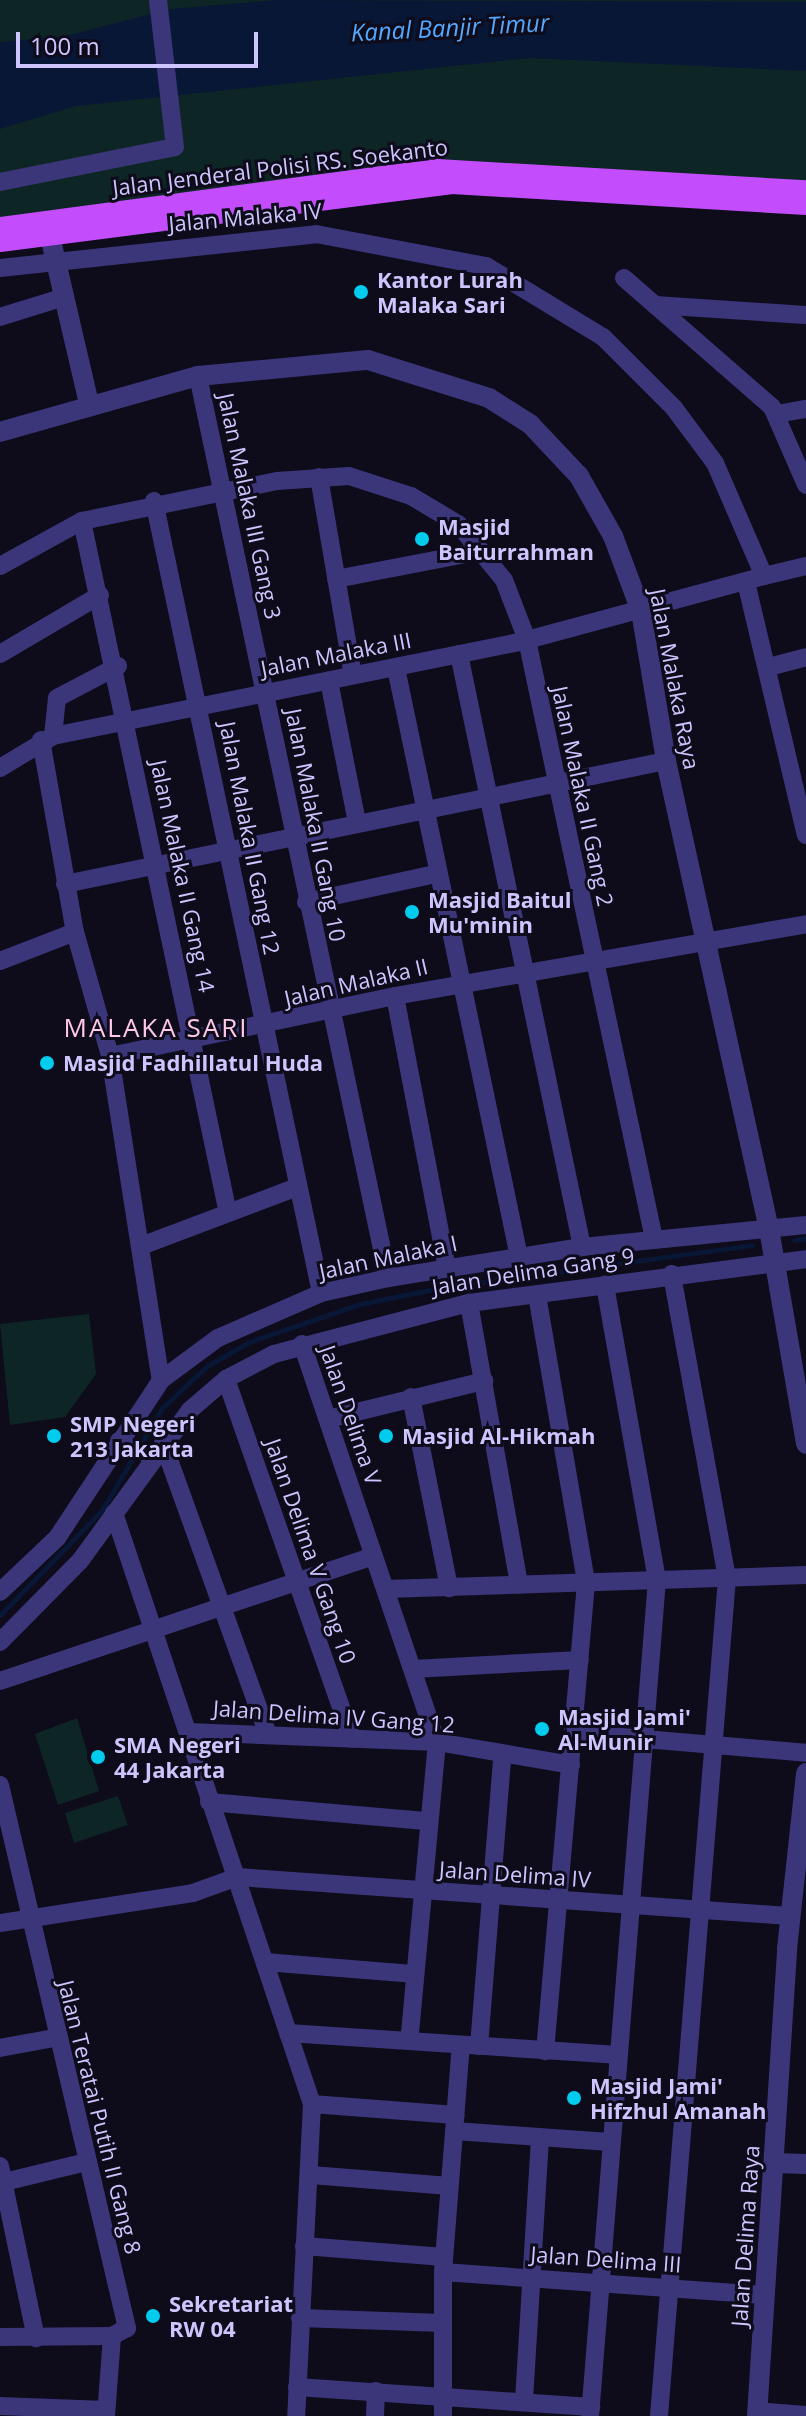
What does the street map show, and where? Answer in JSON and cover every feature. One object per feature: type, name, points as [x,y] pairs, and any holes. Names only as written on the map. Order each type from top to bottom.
[{"type":"main road","name":"Jalan Jenderal Polisi RS. Soekanto","points":[[0,227],[437,169],[806,190]]},
{"type":"main road","name":"Jalan Jenderal Polisi RS. Soekanto","points":[[0,242],[452,184],[806,205]]},
{"type":"street","points":[[0,182],[175,147],[157,5]]},
{"type":"street","name":"Jalan Malaka IV","points":[[0,268],[332,234],[486,266],[603,337],[674,408],[715,463],[755,579],[769,667],[806,835]]},
{"type":"street","points":[[50,236],[61,298],[89,404]]},
{"type":"street","points":[[624,278],[777,414],[805,479]]},
{"type":"street","points":[[0,317],[61,298]]},
{"type":"street","points":[[655,305],[806,315]]},
{"type":"street","name":"Jalan Malaka Raya","points":[[0,432],[89,404],[198,376],[368,360],[489,398],[530,424],[579,476],[613,536],[641,611],[666,761],[769,1229]]},
{"type":"street","name":"Jalan Malaka III Gang 3","points":[[198,376],[219,491],[266,693]]},
{"type":"street","points":[[777,414],[806,409]]},
{"type":"street","name":"Jalan Malaka II Gang 2","points":[[0,566],[82,521],[154,501],[319,477],[349,476],[411,496],[458,524],[504,580],[527,640],[553,783],[654,1239]]},
{"type":"street","points":[[319,477],[353,675]]},
{"type":"street","name":"Jalan Malaka II Gang 12","points":[[154,501],[321,1293]]},
{"type":"street","name":"Jalan Malaka II Gang 14","points":[[82,521],[118,666],[126,720],[228,1213]]},
{"type":"street","points":[[336,579],[481,551]]},
{"type":"street","points":[[641,611],[806,566]]},
{"type":"street","points":[[0,654],[100,595]]},
{"type":"street","name":"Jalan Malaka III","points":[[0,768],[47,738],[527,640],[641,611]]},
{"type":"street","points":[[459,654],[528,974],[582,1247]]},
{"type":"street","points":[[769,667],[806,657]]},
{"type":"street","points":[[118,666],[57,698],[47,738],[65,884],[75,932],[110,1056],[161,1380]]},
{"type":"street","points":[[396,668],[422,809],[519,1257]]},
{"type":"street","points":[[329,681],[357,823]]},
{"type":"street","name":"Jalan Malaka II Gang 10","points":[[266,693],[292,837],[388,1278]]},
{"type":"street","points":[[65,884],[666,761]]},
{"type":"street","points":[[306,902],[436,874]]},
{"type":"street","name":"Jalan Malaka II","points":[[110,1056],[193,1043],[395,996],[806,924]]},
{"type":"street","points":[[0,961],[75,932]]},
{"type":"street","points":[[395,996],[447,1268]]},
{"type":"street","points":[[141,1246],[297,1187]]},
{"type":"street","points":[[806,1225],[769,1229],[806,1444]]},
{"type":"street","name":"Jalan Malaka I","points":[[0,1592],[57,1538],[161,1380],[218,1338],[321,1293],[388,1278],[582,1247],[769,1229]]},
{"type":"street","name":"Jalan Delima Gang 9","points":[[302,1344],[469,1303],[672,1274],[806,1259]]},
{"type":"street","points":[[659,2416],[727,1578],[672,1274]]},
{"type":"street","points":[[297,2387],[524,2400],[590,2412],[627,1905],[657,1580],[605,1285]]},
{"type":"street","points":[[537,1295],[586,1583],[545,2051]]},
{"type":"street","points":[[469,1303],[519,1585]]},
{"type":"street","name":"Jalan Delima V","points":[[0,1642],[80,1561],[153,1450],[226,1379],[302,1344],[437,1742]]},
{"type":"street","name":"Jalan Delima V Gang 10","points":[[226,1379],[352,1739]]},
{"type":"street","points":[[328,1419],[484,1381]]},
{"type":"street","points":[[411,1397],[449,1588]]},
{"type":"street","points":[[121,1442],[153,1450],[223,1606],[268,1735]]},
{"type":"street","points":[[114,1513],[312,2104],[311,2175],[304,2246],[296,2416]]},
{"type":"street","points":[[0,1681],[374,1556]]},
{"type":"street","points":[[386,1589],[806,1575]]},
{"type":"street","points":[[413,1669],[580,1660]]},
{"type":"street","name":"Jalan Delima IV Gang 12","points":[[188,1732],[437,1742],[502,1757],[571,1765]]},
{"type":"street","points":[[575,1733],[806,1753]]},
{"type":"street","points":[[409,2041],[420,1892],[437,1742]]},
{"type":"street","points":[[443,2416],[444,2265],[455,2123],[470,2046],[490,1896],[502,1757]]},
{"type":"street","name":"Jalan Delima Raya","points":[[757,2414],[789,1916],[806,1773]]},
{"type":"street","name":"Jalan Teratai Putih II Gang 8","points":[[0,1785],[54,2038],[87,2162],[119,2331],[106,2413]]},
{"type":"street","points":[[209,1802],[428,1821]]},
{"type":"street","points":[[0,1923],[193,1893],[237,1877]]},
{"type":"street","name":"Jalan Delima IV","points":[[237,1877],[789,1916]]},
{"type":"street","points":[[265,1962],[413,1974]]},
{"type":"street","points":[[288,2033],[617,2055]]},
{"type":"street","points":[[0,2048],[54,2038]]},
{"type":"street","points":[[312,2104],[540,2137],[610,2142]]},
{"type":"street","points":[[524,2400],[528,2277],[540,2137]]},
{"type":"street","points":[[36,2338],[1,2177],[87,2162]]},
{"type":"street","points":[[775,2163],[806,2164]]},
{"type":"street","points":[[311,2175],[450,2186]]},
{"type":"street","name":"Jalan Delima III","points":[[304,2246],[528,2277],[600,2280],[765,2295]]},
{"type":"street","points":[[300,2318],[443,2323]]},
{"type":"street","points":[[0,2337],[36,2338],[119,2331]]},
{"type":"street","points":[[375,2416],[376,2391]]},
{"type":"street","points":[[0,2406],[106,2413]]},
{"type":"street","points":[[757,2414],[806,2415]]},
{"type":"green space","points":[[0,0],[806,0],[806,190],[494,170],[0,227]]},
{"type":"green space","points":[[89,1314],[96,1374],[65,1417],[10,1425],[0,1324]]},
{"type":"green space","points":[[77,1718],[99,1791],[58,1805],[35,1734]]},
{"type":"green space","points":[[118,1796],[128,1825],[74,1843],[65,1813]]},
{"type":"water","name":"Kanal Banjir Timur","points":[[277,0],[806,2],[806,71],[530,58],[76,106],[0,129],[0,42],[65,36],[171,9]]},
{"type":"waterway","points":[[794,1240],[806,1238]]},
{"type":"waterway","points":[[0,1615],[102,1510],[162,1408],[207,1366],[249,1342],[360,1304],[439,1288],[752,1245]]},
{"type":"place","name":"Kantor Lurah Malaka Sari","points":[[361,292]]},
{"type":"place","name":"Masjid Baiturrahman","points":[[422,539]]},
{"type":"place","name":"Masjid Baitul Mu'minin","points":[[412,912]]},
{"type":"place","name":"Masjid Fadhillatul Huda","points":[[47,1063]]},
{"type":"place","name":"SMP Negeri 213 Jakarta","points":[[54,1436]]},
{"type":"place","name":"Masjid Al-Hikmah","points":[[386,1436]]},
{"type":"place","name":"Masjid Jami' Al-Munir","points":[[542,1729]]},
{"type":"place","name":"SMA Negeri 44 Jakarta","points":[[98,1757]]},
{"type":"place","name":"Masjid Jami' Hifzhul Amanah","points":[[574,2098]]},
{"type":"place","name":"Sekretariat RW 04","points":[[153,2316]]},
{"type":"district","name":"MALAKA SARI","points":[[156,1028]]}]
